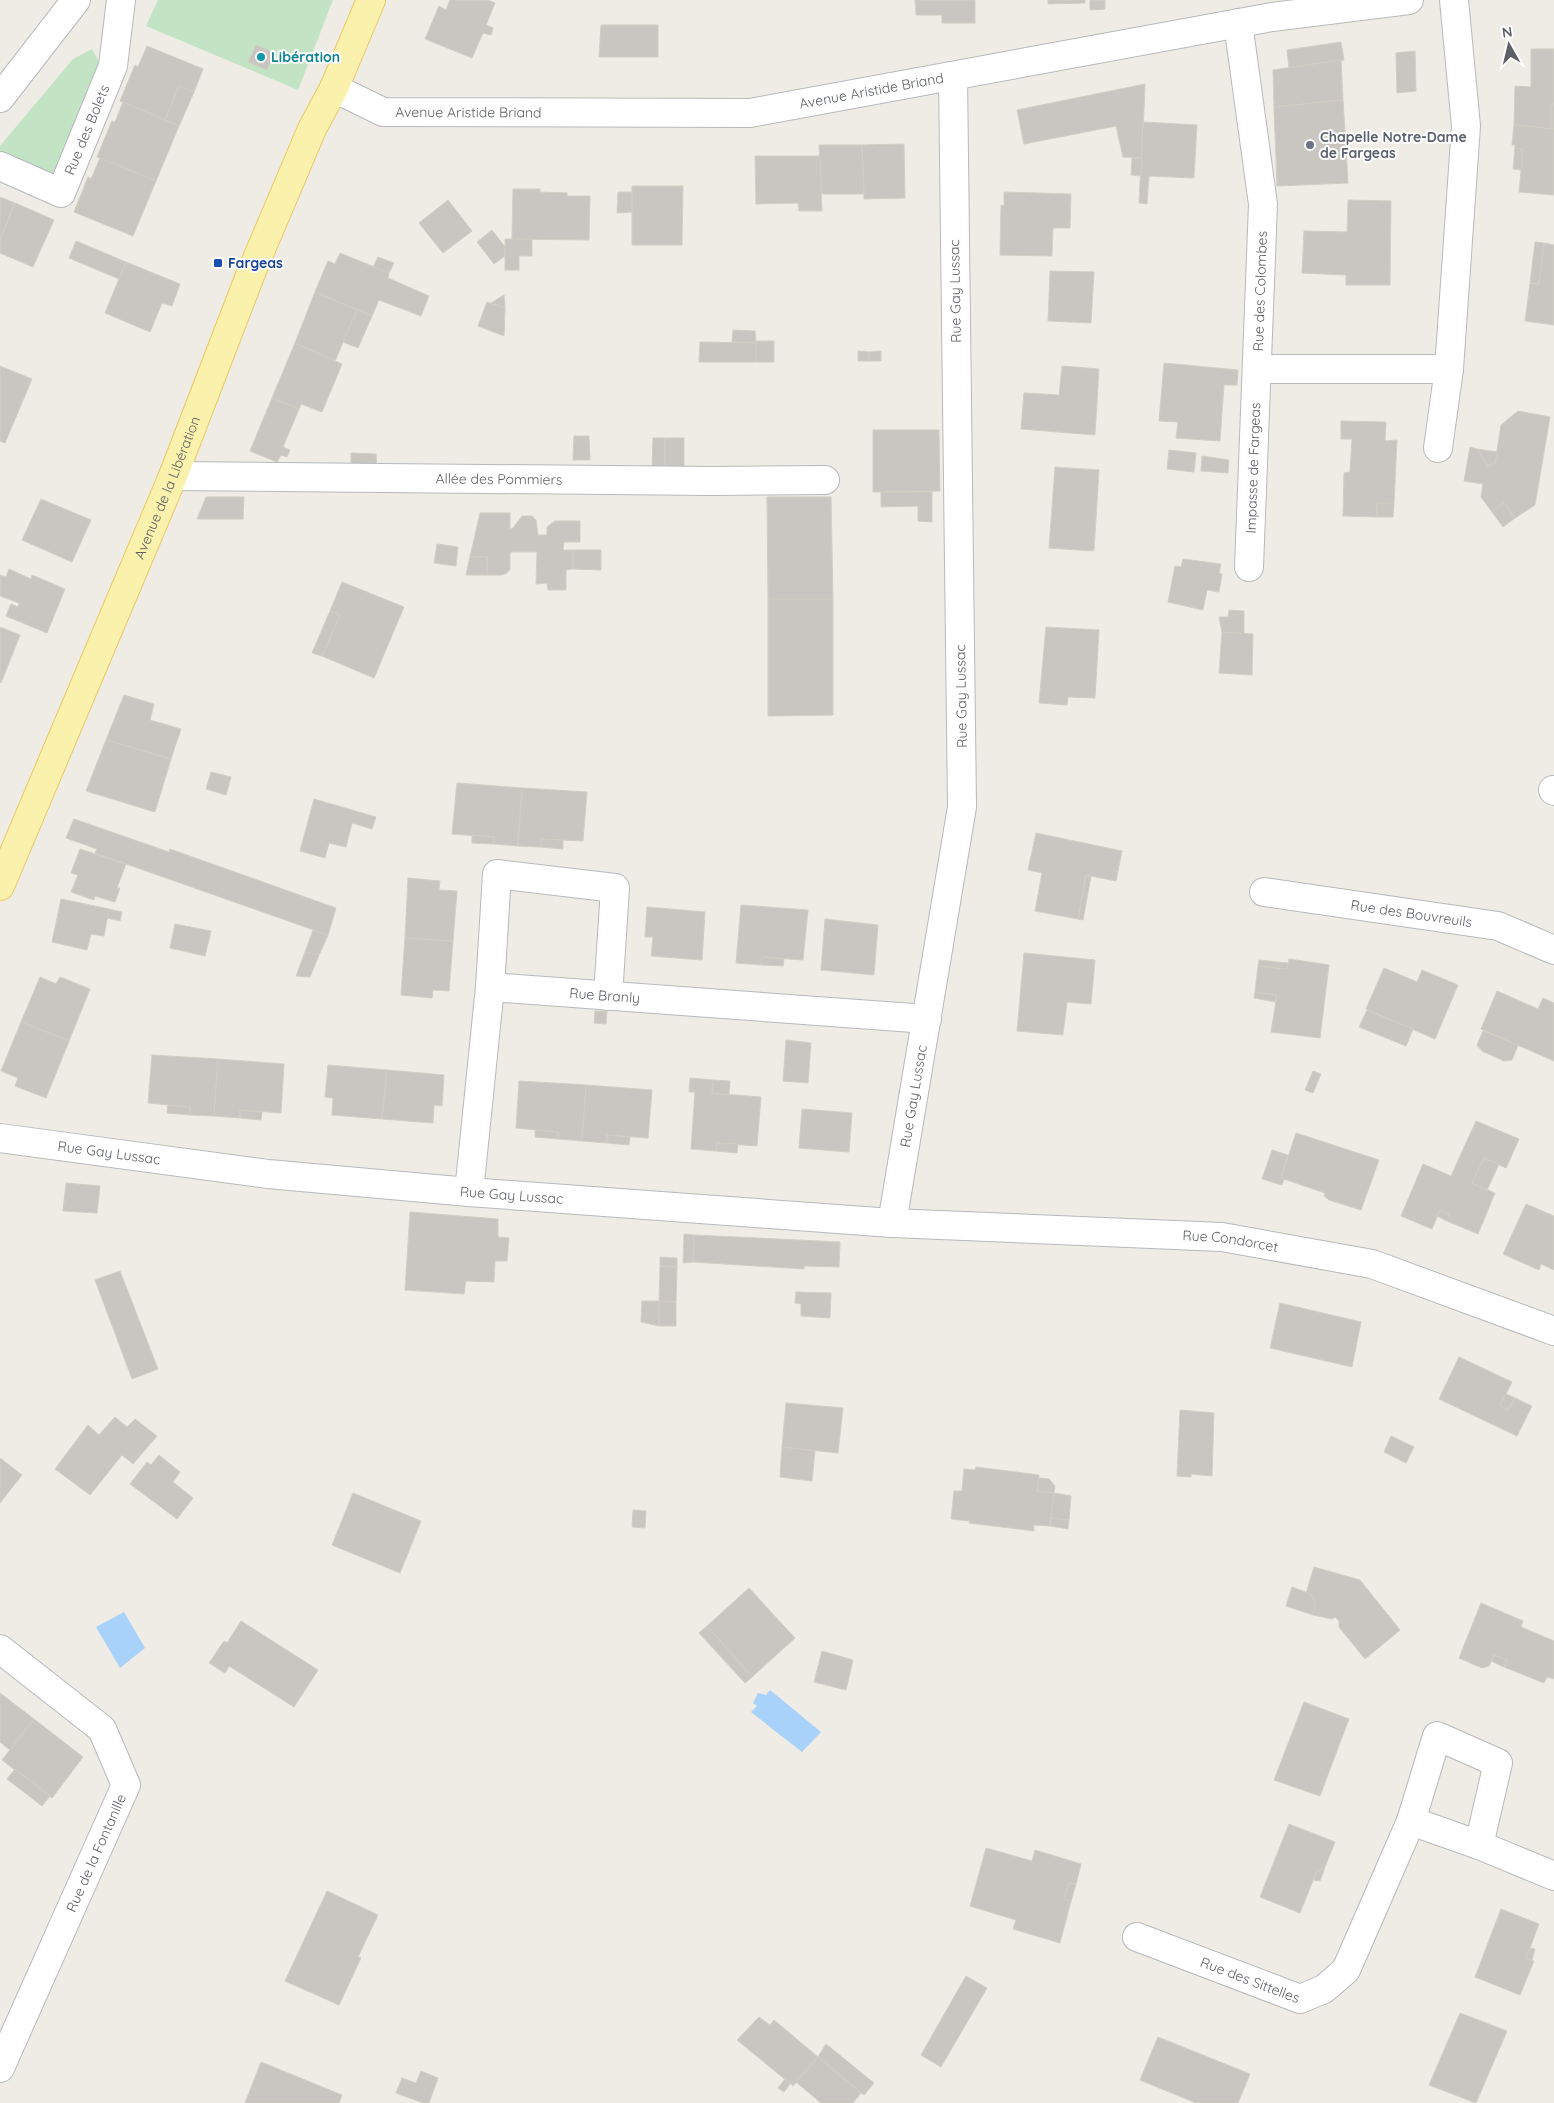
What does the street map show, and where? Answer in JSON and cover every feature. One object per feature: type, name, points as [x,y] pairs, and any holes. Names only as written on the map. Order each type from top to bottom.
[{"type":"main road","name":"Avenue de la Libération","points":[[0,886],[173,476],[251,274],[312,129],[334,88],[371,0]]},
{"type":"street","points":[[0,98],[76,0]]},
{"type":"street","name":"Rue des Bolets","points":[[0,166],[61,193],[113,66],[121,0]]},
{"type":"street","name":"Avenue Aristide Briand","points":[[334,88],[383,112],[750,113],[1272,16],[1409,0]]},
{"type":"street","points":[[1438,448],[1449,369],[1466,126],[1454,0]]},
{"type":"street","name":"Rue des Colombes","points":[[1238,23],[1263,204],[1257,369],[1449,369]]},
{"type":"street","name":"Rue Gay Lussac","points":[[0,1138],[268,1174],[469,1192],[892,1223],[962,808],[953,76]]},
{"type":"street","name":"Impasse de Fargeas","points":[[1249,567],[1257,369]]},
{"type":"street","name":"Allée des Pommiers","points":[[173,476],[711,481],[825,480]]},
{"type":"street","points":[[469,1192],[490,987],[497,874],[615,888],[608,996]]},
{"type":"street","name":"Rue des Bouvreuils","points":[[1264,892],[1498,926],[1554,950]]},
{"type":"street","name":"Rue Branly","points":[[490,987],[927,1019]]},
{"type":"street","name":"Rue Condorcet","points":[[892,1223],[1222,1237],[1372,1264],[1554,1331]]},
{"type":"street","name":"Rue de la Fontanille","points":[[0,1649],[102,1729],[126,1785],[0,2068]]},
{"type":"street","name":"Rue des Sittelles","points":[[1137,1938],[1300,1999],[1324,1988],[1346,1970],[1411,1821],[1437,1736],[1498,1763],[1479,1845]]},
{"type":"street","points":[[1411,1821],[1479,1845],[1554,1876]]},
{"type":"green space","points":[[158,0],[333,0],[298,90],[146,26]]},
{"type":"green space","points":[[92,49],[100,63],[54,180],[0,156],[0,146],[73,59]]},
{"type":"water","points":[[124,1612],[145,1648],[120,1668],[96,1627]]},
{"type":"water","points":[[770,1690],[821,1732],[802,1752],[751,1712],[757,1706],[753,1703],[758,1693],[766,1695]]},
{"type":"building","points":[[450,0],[488,0],[495,3],[486,25],[493,28],[491,35],[483,33],[472,58],[425,39],[439,6],[446,10]]},
{"type":"building","points":[[915,0],[975,0],[975,23],[942,23],[942,15],[916,15]]},
{"type":"building","points":[[1048,0],[1085,0],[1085,3],[1048,4]]},
{"type":"building","points":[[1090,0],[1105,0],[1105,9],[1090,10]]},
{"type":"building","points":[[601,25],[658,25],[658,57],[599,57]]},
{"type":"building","points":[[1341,42],[1344,60],[1289,68],[1287,50]]},
{"type":"building","name":"Libération","points":[[256,45],[274,53],[267,70],[248,62]]},
{"type":"building","points":[[147,46],[203,69],[194,92],[179,86],[165,120],[120,101],[135,65],[138,67]]},
{"type":"building","points":[[1531,49],[1554,49],[1554,104],[1551,104],[1551,129],[1514,125],[1515,86],[1531,87]]},
{"type":"building","points":[[1415,51],[1416,91],[1397,93],[1396,53]]},
{"type":"building","points":[[1341,60],[1343,100],[1274,107],[1273,70]]},
{"type":"building","points":[[1145,84],[1142,158],[1123,157],[1116,126],[1024,144],[1017,110]]},
{"type":"building","points":[[179,86],[194,92],[179,126],[165,120]]},
{"type":"building","name":"Chapelle Notre-Dame de Fargeas","points":[[1343,100],[1348,183],[1277,186],[1274,107]]},
{"type":"building","points":[[123,102],[179,126],[156,181],[97,157],[112,121],[115,122]]},
{"type":"building","points":[[1551,104],[1554,104],[1554,129],[1551,129]]},
{"type":"building","points":[[1143,122],[1197,125],[1194,178],[1149,176],[1147,204],[1139,203]]},
{"type":"building","points":[[1514,125],[1554,129],[1554,195],[1519,192],[1523,150],[1512,145]]},
{"type":"building","points":[[904,144],[905,198],[864,199],[862,145]]},
{"type":"building","points":[[819,145],[862,145],[864,194],[821,194]]},
{"type":"building","points":[[1515,148],[1523,150],[1521,170],[1513,169]]},
{"type":"building","points":[[755,156],[820,156],[822,211],[799,211],[798,203],[756,204]]},
{"type":"building","points":[[100,158],[156,181],[133,236],[74,212],[88,177],[91,179]]},
{"type":"building","points":[[1132,158],[1142,158],[1141,176],[1131,175]]},
{"type":"building","points":[[632,186],[683,186],[682,245],[632,245]]},
{"type":"building","points":[[513,189],[540,189],[540,192],[567,193],[567,196],[590,196],[589,240],[512,239]]},
{"type":"building","points":[[618,192],[632,192],[632,212],[617,213]]},
{"type":"building","points":[[1004,192],[1071,194],[1070,228],[1053,228],[1052,256],[1000,255],[1001,205],[1004,206]]},
{"type":"building","points":[[0,197],[15,203],[0,240]]},
{"type":"building","points":[[448,200],[472,231],[443,253],[419,223]]},
{"type":"building","points":[[1348,200],[1391,201],[1390,285],[1346,285],[1346,275],[1302,273],[1304,231],[1347,232]]},
{"type":"building","points":[[15,203],[54,220],[33,267],[0,253],[0,240]]},
{"type":"building","points":[[492,230],[505,247],[505,256],[494,264],[477,242]]},
{"type":"building","points":[[505,239],[532,239],[532,256],[519,256],[519,270],[505,270]]},
{"type":"building","points":[[76,241],[126,262],[119,279],[69,258]]},
{"type":"building","points":[[1535,242],[1544,243],[1539,284],[1530,283]]},
{"type":"building","points":[[1544,243],[1554,245],[1554,325],[1525,321],[1530,283],[1539,284]]},
{"type":"building","points":[[340,253],[389,273],[388,278],[429,296],[421,316],[379,300],[372,316],[315,292],[328,261],[335,264]]},
{"type":"building","points":[[378,257],[394,263],[389,273],[373,267]]},
{"type":"building","points":[[126,262],[180,284],[172,306],[162,303],[150,332],[105,313]]},
{"type":"building","points":[[1050,271],[1094,272],[1091,323],[1048,321]]},
{"type":"building","points":[[315,292],[357,310],[335,361],[295,343]]},
{"type":"building","points":[[504,295],[505,308],[491,303]]},
{"type":"building","points":[[487,302],[505,308],[504,336],[478,326]]},
{"type":"building","points":[[357,310],[372,316],[358,348],[343,342]]},
{"type":"building","points":[[733,330],[755,331],[756,343],[732,342]]},
{"type":"building","points":[[755,341],[774,341],[774,362],[756,362]]},
{"type":"building","points":[[700,342],[756,343],[756,362],[699,362]]},
{"type":"building","points":[[295,343],[342,364],[322,412],[301,404],[299,409],[272,398]]},
{"type":"building","points":[[858,351],[869,352],[869,361],[858,361]]},
{"type":"building","points":[[881,351],[881,361],[869,361],[869,352]]},
{"type":"building","points":[[1164,363],[1238,370],[1237,385],[1224,385],[1220,441],[1176,438],[1178,422],[1159,421]]},
{"type":"building","points":[[0,366],[32,379],[5,443],[0,441]]},
{"type":"building","points":[[1062,366],[1099,369],[1095,435],[1021,429],[1024,393],[1059,395]]},
{"type":"building","points":[[272,398],[299,409],[283,447],[290,450],[287,457],[281,455],[277,462],[250,451]]},
{"type":"building","points":[[1518,411],[1550,417],[1535,505],[1515,518],[1504,503],[1492,512],[1481,497],[1483,484],[1464,481],[1470,447],[1477,449],[1488,466],[1495,463],[1501,425]]},
{"type":"building","points":[[1341,421],[1386,422],[1385,441],[1397,440],[1394,503],[1377,503],[1377,517],[1343,516],[1344,473],[1350,472],[1352,439],[1341,439]]},
{"type":"building","points":[[873,430],[939,430],[940,491],[873,492]]},
{"type":"building","points":[[574,436],[589,436],[590,460],[573,460]]},
{"type":"building","points":[[653,438],[665,438],[665,473],[652,473]]},
{"type":"building","points":[[665,438],[684,438],[684,473],[665,473]]},
{"type":"building","points":[[1477,449],[1497,452],[1495,463],[1488,466]]},
{"type":"building","points":[[1169,450],[1196,453],[1194,472],[1167,469]]},
{"type":"building","points":[[351,453],[376,454],[377,473],[351,473]]},
{"type":"building","points":[[1202,456],[1229,460],[1228,473],[1201,471]]},
{"type":"building","points":[[1055,467],[1099,470],[1094,551],[1049,548]]},
{"type":"building","points":[[881,492],[932,492],[932,522],[918,521],[918,506],[881,507]]},
{"type":"building","points":[[206,497],[244,497],[243,519],[197,519]]},
{"type":"building","points":[[767,497],[831,497],[833,599],[768,599]]},
{"type":"building","points":[[41,499],[91,520],[72,562],[22,540]]},
{"type":"building","points":[[1377,503],[1394,503],[1393,517],[1377,517]]},
{"type":"building","points":[[1504,503],[1515,518],[1503,527],[1492,512]]},
{"type":"building","points":[[480,513],[510,513],[510,529],[513,528],[522,516],[532,516],[536,520],[538,535],[547,535],[547,527],[555,521],[580,521],[580,542],[564,542],[563,550],[573,550],[573,569],[566,570],[566,590],[548,590],[547,583],[536,584],[537,552],[510,552],[510,569],[507,573],[487,575],[487,557],[470,557]]},
{"type":"building","points":[[437,544],[458,547],[456,566],[434,563]]},
{"type":"building","points":[[573,550],[601,550],[601,570],[573,569]]},
{"type":"building","points":[[470,557],[487,557],[487,575],[466,575]]},
{"type":"building","points":[[1183,559],[1221,564],[1219,573],[1222,574],[1219,592],[1207,590],[1203,610],[1168,602],[1175,566],[1181,567]]},
{"type":"building","points":[[9,569],[31,579],[32,575],[65,589],[47,633],[6,616],[11,604],[18,607],[19,603],[0,596],[0,575],[6,577]]},
{"type":"building","points":[[342,582],[404,607],[374,678],[322,656],[340,615],[330,611]]},
{"type":"building","points":[[768,599],[833,599],[833,715],[768,716]]},
{"type":"building","points":[[1229,610],[1244,611],[1244,634],[1222,632],[1219,617],[1228,617]]},
{"type":"building","points":[[330,611],[340,615],[322,656],[312,653]]},
{"type":"building","points":[[0,627],[20,635],[1,683],[0,682]]},
{"type":"building","points":[[1046,627],[1099,630],[1095,698],[1068,697],[1067,705],[1039,703]]},
{"type":"building","points":[[1222,632],[1253,634],[1252,675],[1219,673]]},
{"type":"building","points":[[124,695],[154,704],[150,720],[181,729],[171,759],[106,740]]},
{"type":"building","points":[[106,740],[171,759],[155,812],[86,791]]},
{"type":"building","points":[[211,772],[231,777],[226,795],[206,789]]},
{"type":"building","points":[[457,783],[522,788],[518,846],[494,844],[494,837],[452,834]]},
{"type":"building","points":[[522,788],[587,792],[583,841],[542,839],[541,847],[518,846]]},
{"type":"building","points":[[314,799],[376,817],[372,829],[352,823],[346,847],[329,843],[325,858],[300,851]]},
{"type":"building","points":[[74,819],[169,852],[170,849],[336,908],[328,935],[95,853],[97,849],[66,838]]},
{"type":"building","points":[[1036,833],[1122,851],[1116,881],[1086,875],[1078,919],[1035,911],[1042,873],[1028,870]]},
{"type":"building","points":[[472,835],[494,837],[494,844],[472,843]]},
{"type":"building","points":[[542,839],[563,840],[563,849],[541,847]]},
{"type":"building","points":[[80,849],[126,864],[117,888],[120,888],[115,902],[95,896],[94,900],[71,892],[78,875],[71,873]]},
{"type":"building","points":[[1086,875],[1091,876],[1083,920],[1078,919]]},
{"type":"building","points":[[408,878],[440,881],[439,890],[457,891],[453,941],[405,938]]},
{"type":"building","points":[[61,899],[109,909],[104,936],[91,934],[87,950],[52,942]]},
{"type":"building","points":[[741,905],[808,910],[803,960],[762,957],[761,965],[736,963]]},
{"type":"building","points":[[647,907],[705,912],[702,960],[651,956],[653,937],[645,937]]},
{"type":"building","points":[[109,909],[122,912],[120,921],[107,918]]},
{"type":"building","points":[[825,919],[878,925],[874,975],[821,970]]},
{"type":"building","points":[[175,924],[211,931],[205,956],[170,948]]},
{"type":"building","points":[[313,930],[328,935],[319,955],[305,952]]},
{"type":"building","points":[[405,938],[453,941],[449,991],[433,990],[432,998],[401,995]]},
{"type":"building","points":[[305,952],[319,955],[310,977],[296,976]]},
{"type":"building","points":[[1024,953],[1095,960],[1091,1004],[1067,1002],[1063,1035],[1017,1031]]},
{"type":"building","points":[[762,957],[784,959],[783,966],[761,965]]},
{"type":"building","points":[[1289,959],[1329,965],[1320,1038],[1271,1032],[1277,995],[1255,992],[1258,966],[1287,969]]},
{"type":"building","points":[[1259,960],[1288,963],[1287,969],[1258,966]]},
{"type":"building","points":[[1384,968],[1417,982],[1422,970],[1458,985],[1435,1039],[1366,1009]]},
{"type":"building","points":[[40,977],[56,984],[60,977],[90,989],[69,1041],[21,1022]]},
{"type":"building","points":[[1497,991],[1538,1009],[1543,998],[1554,1003],[1554,1061],[1481,1029]]},
{"type":"building","points":[[1255,992],[1277,995],[1275,1002],[1254,998]]},
{"type":"building","points":[[1367,1010],[1413,1029],[1406,1046],[1359,1027]]},
{"type":"building","points":[[595,1011],[607,1011],[606,1024],[594,1023]]},
{"type":"building","points":[[21,1022],[69,1041],[46,1098],[15,1086],[18,1078],[1,1071]]},
{"type":"building","points":[[1483,1031],[1518,1045],[1512,1060],[1504,1061],[1482,1051],[1477,1045]]},
{"type":"building","points":[[786,1040],[811,1043],[808,1083],[783,1081]]},
{"type":"building","points":[[152,1055],[218,1059],[214,1116],[190,1115],[190,1107],[148,1103]]},
{"type":"building","points":[[218,1059],[284,1064],[281,1113],[240,1110],[240,1118],[214,1116]]},
{"type":"building","points":[[328,1065],[387,1070],[382,1119],[332,1115],[333,1098],[325,1097]]},
{"type":"building","points":[[387,1070],[444,1075],[442,1106],[434,1105],[433,1123],[382,1119]]},
{"type":"building","points":[[1313,1071],[1321,1074],[1313,1093],[1305,1090]]},
{"type":"building","points":[[690,1078],[713,1080],[712,1093],[761,1097],[757,1146],[717,1143],[716,1151],[691,1149],[695,1092],[689,1092]]},
{"type":"building","points":[[713,1080],[730,1081],[729,1095],[712,1093]]},
{"type":"building","points":[[519,1081],[586,1085],[582,1141],[558,1139],[558,1132],[516,1128]]},
{"type":"building","points":[[586,1085],[652,1090],[648,1138],[607,1135],[607,1143],[582,1141]]},
{"type":"building","points":[[168,1105],[190,1107],[190,1115],[167,1113]]},
{"type":"building","points":[[802,1109],[852,1113],[849,1152],[799,1148]]},
{"type":"building","points":[[240,1110],[262,1112],[261,1120],[240,1118]]},
{"type":"building","points":[[1476,1121],[1519,1139],[1506,1168],[1484,1158],[1472,1183],[1495,1193],[1478,1234],[1447,1221],[1449,1214],[1440,1210],[1432,1229],[1401,1216],[1423,1164],[1451,1176]]},
{"type":"building","points":[[535,1130],[558,1132],[558,1139],[535,1137]]},
{"type":"building","points":[[1296,1133],[1379,1160],[1361,1210],[1329,1200],[1324,1196],[1325,1193],[1281,1178]]},
{"type":"building","points":[[607,1135],[630,1137],[629,1145],[607,1143]]},
{"type":"building","points":[[717,1143],[738,1144],[737,1153],[716,1151]]},
{"type":"building","points":[[1272,1150],[1288,1155],[1281,1178],[1284,1179],[1282,1185],[1262,1179]]},
{"type":"building","points":[[1484,1158],[1499,1164],[1487,1190],[1472,1183]]},
{"type":"building","points":[[66,1183],[100,1186],[97,1213],[63,1211]]},
{"type":"building","points":[[1526,1204],[1554,1216],[1554,1270],[1541,1264],[1539,1270],[1503,1254]]},
{"type":"building","points":[[1440,1210],[1449,1214],[1447,1221],[1437,1216]]},
{"type":"building","points":[[410,1212],[498,1219],[498,1237],[509,1238],[507,1261],[495,1261],[494,1282],[466,1281],[464,1294],[405,1290]]},
{"type":"building","points":[[684,1234],[694,1235],[693,1262],[683,1263]]},
{"type":"building","points":[[694,1235],[840,1242],[839,1267],[804,1266],[804,1269],[693,1262]]},
{"type":"building","points":[[660,1257],[677,1258],[677,1267],[660,1266]]},
{"type":"building","points":[[660,1266],[677,1267],[676,1302],[659,1301]]},
{"type":"building","points":[[120,1271],[158,1369],[132,1379],[95,1280]]},
{"type":"building","points":[[796,1292],[831,1293],[830,1318],[801,1316],[801,1304],[795,1303]]},
{"type":"building","points":[[642,1301],[659,1301],[659,1326],[641,1322]]},
{"type":"building","points":[[659,1301],[676,1302],[676,1326],[659,1326]]},
{"type":"building","points":[[1280,1303],[1361,1322],[1352,1367],[1270,1348]]},
{"type":"building","points":[[1459,1357],[1512,1382],[1500,1406],[1508,1410],[1515,1398],[1532,1406],[1517,1436],[1439,1399]]},
{"type":"building","points":[[1506,1394],[1515,1398],[1508,1410],[1500,1406]]},
{"type":"building","points":[[786,1403],[843,1408],[838,1453],[782,1447]]},
{"type":"building","points":[[1180,1410],[1214,1413],[1212,1476],[1191,1474],[1191,1477],[1177,1476]]},
{"type":"building","points":[[115,1417],[127,1427],[135,1419],[157,1436],[133,1464],[122,1455],[90,1495],[55,1469],[88,1425],[99,1435]]},
{"type":"building","points":[[1391,1436],[1414,1447],[1406,1463],[1384,1452]]},
{"type":"building","points":[[782,1447],[815,1451],[812,1481],[780,1477]]},
{"type":"building","points":[[159,1455],[180,1472],[173,1482],[193,1498],[177,1519],[130,1484],[147,1462],[151,1465]]},
{"type":"building","points":[[0,1458],[22,1475],[0,1503]]},
{"type":"building","points":[[976,1467],[1039,1475],[1037,1491],[1054,1493],[1050,1526],[1034,1525],[1034,1531],[951,1519],[954,1491],[962,1491],[964,1469],[975,1470]]},
{"type":"building","points":[[1039,1478],[1049,1479],[1055,1486],[1054,1493],[1037,1491]]},
{"type":"building","points":[[353,1493],[421,1521],[400,1573],[332,1545]]},
{"type":"building","points":[[1054,1493],[1071,1496],[1069,1520],[1051,1518]]},
{"type":"building","points":[[633,1510],[646,1511],[645,1528],[632,1527]]},
{"type":"building","points":[[1051,1518],[1069,1520],[1068,1529],[1050,1526]]},
{"type":"building","points":[[1314,1567],[1360,1580],[1400,1630],[1365,1659],[1339,1627],[1339,1621],[1335,1617],[1332,1619],[1313,1615],[1316,1604],[1311,1594],[1306,1593]]},
{"type":"building","points":[[1292,1587],[1311,1594],[1316,1604],[1313,1615],[1286,1606]]},
{"type":"building","points":[[749,1588],[795,1638],[752,1677],[707,1626]]},
{"type":"building","points":[[1481,1603],[1523,1621],[1521,1627],[1554,1641],[1554,1679],[1547,1677],[1544,1683],[1504,1667],[1507,1660],[1494,1655],[1489,1666],[1482,1668],[1459,1658]]},
{"type":"building","points":[[241,1621],[318,1670],[294,1707],[229,1666],[225,1673],[209,1663],[224,1641],[227,1643]]},
{"type":"building","points":[[707,1626],[752,1677],[745,1683],[699,1633]]},
{"type":"building","points":[[822,1651],[853,1660],[846,1690],[814,1682]]},
{"type":"building","points":[[1494,1655],[1507,1660],[1504,1667],[1491,1661]]},
{"type":"building","points":[[0,1693],[34,1719],[10,1750],[0,1742]]},
{"type":"building","points":[[1304,1702],[1349,1719],[1320,1796],[1274,1780]]},
{"type":"building","points":[[34,1719],[83,1757],[52,1798],[2,1760]]},
{"type":"building","points":[[15,1769],[50,1796],[42,1806],[7,1779]]},
{"type":"building","points":[[1289,1824],[1335,1842],[1325,1867],[1316,1873],[1300,1913],[1260,1897]]},
{"type":"building","points":[[986,1848],[1032,1861],[1035,1850],[1081,1864],[1076,1884],[1069,1883],[1064,1899],[1071,1901],[1060,1943],[1013,1929],[1016,1920],[970,1906]]},
{"type":"building","points":[[1325,1867],[1320,1881],[1313,1880],[1316,1873]]},
{"type":"building","points":[[1069,1883],[1076,1884],[1071,1901],[1064,1899]]},
{"type":"building","points":[[327,1891],[378,1915],[358,1957],[361,1958],[339,2005],[285,1981]]},
{"type":"building","points":[[1501,1909],[1539,1924],[1526,1958],[1534,1961],[1520,1995],[1475,1977]]},
{"type":"building","points":[[1530,1948],[1535,1949],[1532,1960],[1526,1958]]},
{"type":"building","points":[[966,1976],[987,1988],[941,2067],[921,2055]]},
{"type":"building","points":[[1460,2013],[1507,2031],[1476,2103],[1429,2085]]},
{"type":"building","points":[[759,2017],[770,2025],[774,2020],[818,2057],[793,2086],[737,2040]]},
{"type":"building","points":[[1158,2037],[1250,2074],[1238,2103],[1196,2103],[1140,2080]]},
{"type":"building","points":[[826,2044],[874,2083],[864,2095],[818,2057]]},
{"type":"building","points":[[818,2057],[861,2093],[853,2103],[821,2103],[796,2082]]},
{"type":"building","points":[[261,2062],[342,2095],[339,2103],[245,2103]]},
{"type":"building","points":[[421,2071],[438,2078],[429,2103],[423,2103],[396,2093],[402,2078],[416,2083]]},
{"type":"building","points":[[785,2079],[790,2084],[784,2092],[778,2088]]},
{"type":"place","name":"Libération","points":[[261,57]]},
{"type":"place","name":"Chapelle Notre-Dame de Fargeas","points":[[1310,145]]},
{"type":"place","name":"Fargeas","points":[[218,263]]}]
